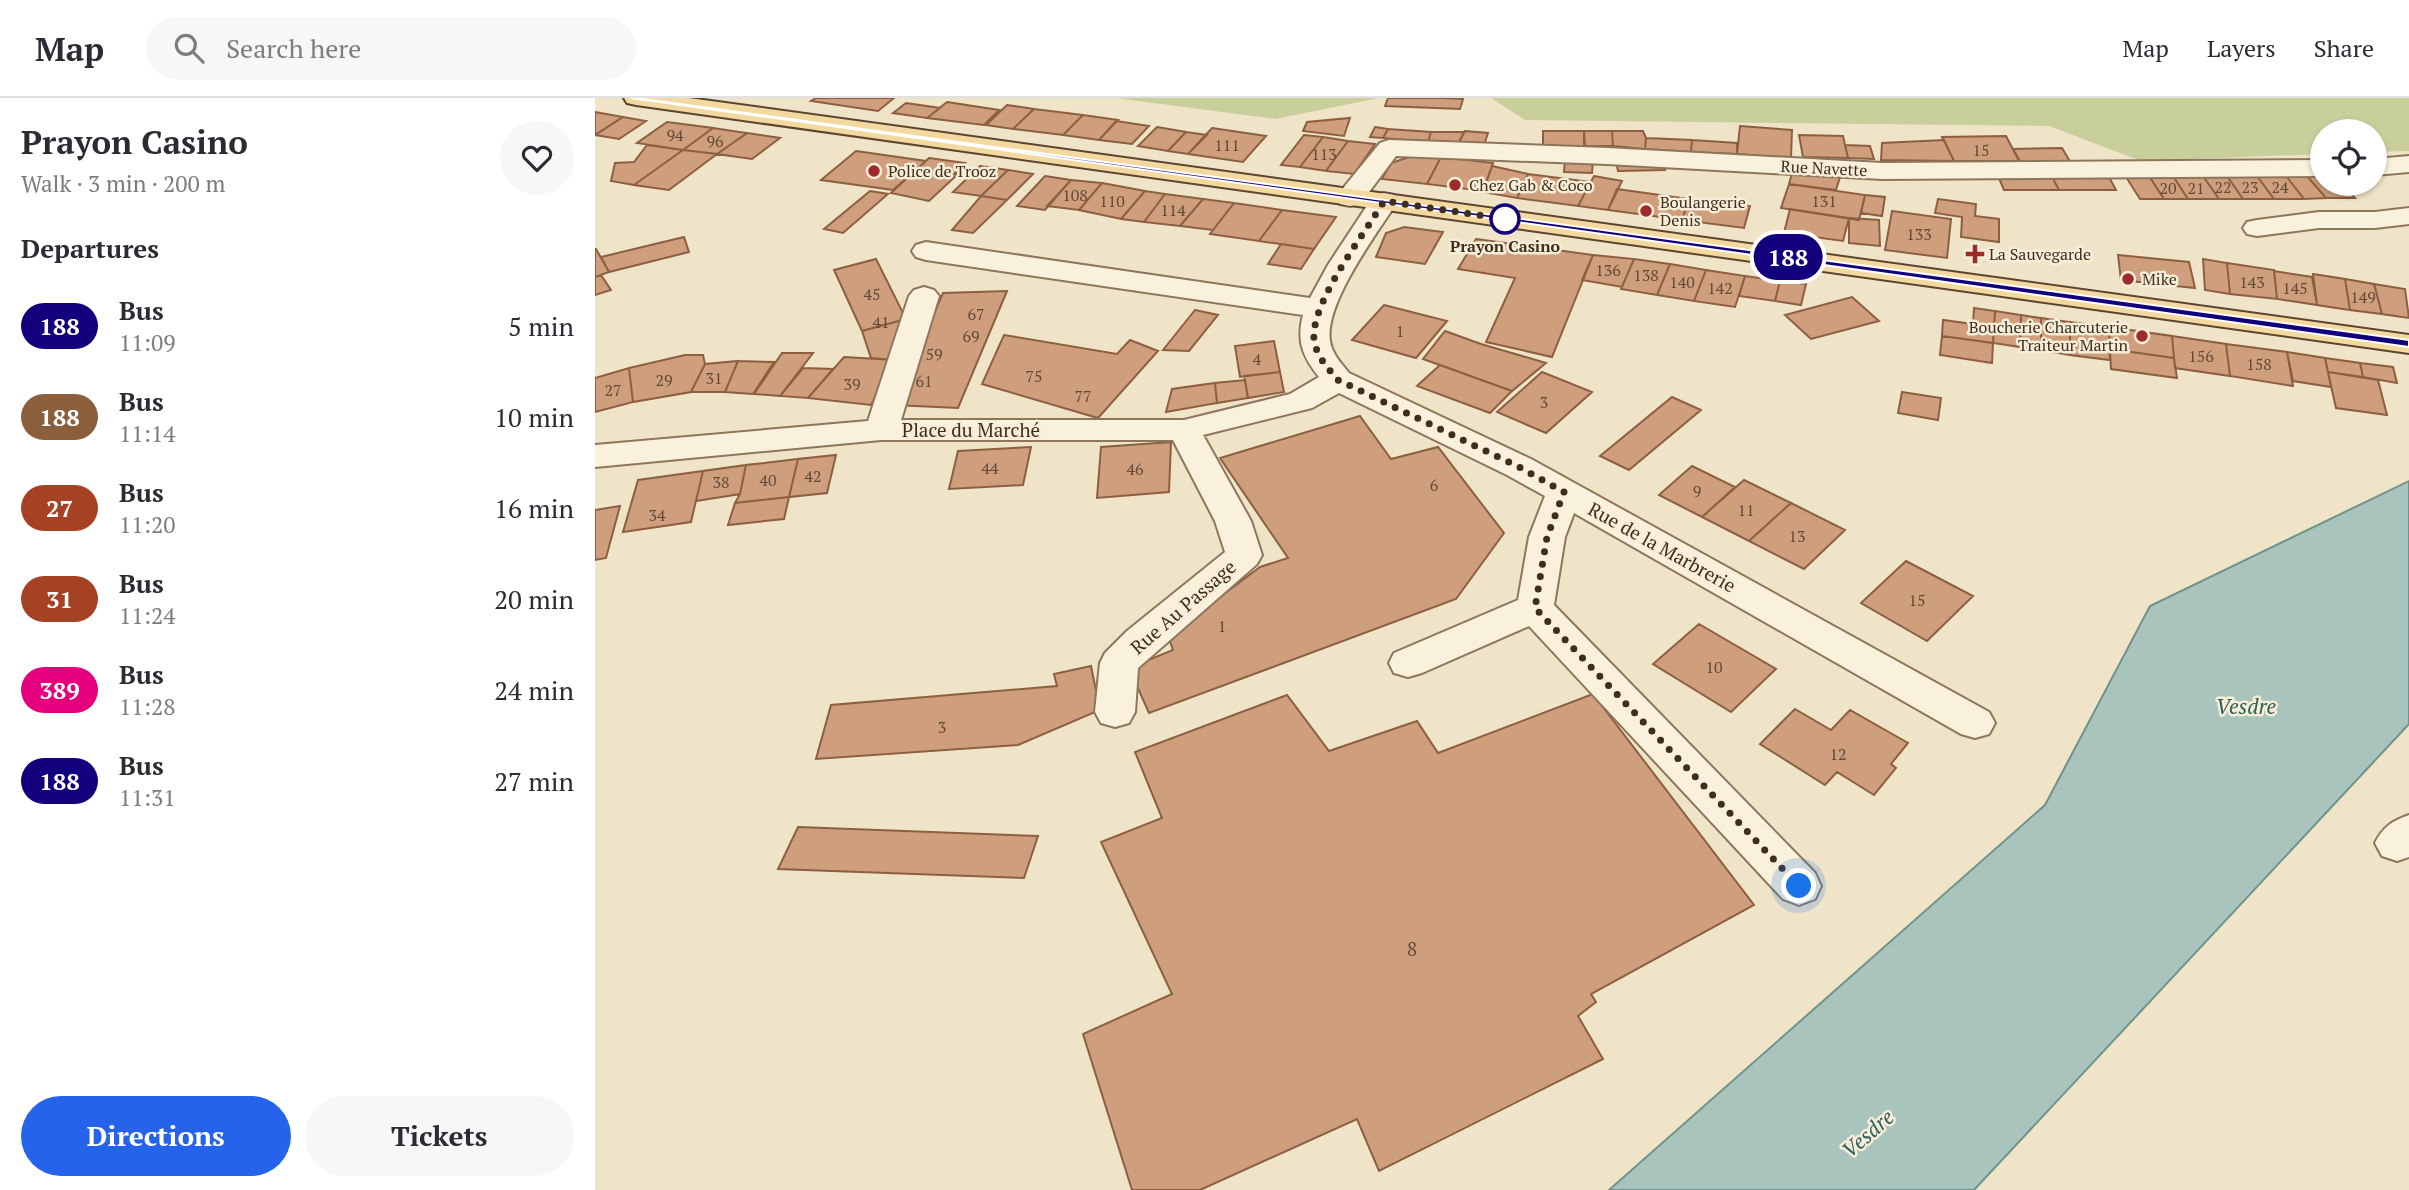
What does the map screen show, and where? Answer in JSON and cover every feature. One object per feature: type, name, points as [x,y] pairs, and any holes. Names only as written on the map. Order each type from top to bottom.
[{"type":"main road","points":[[636,98],[2409,344]]},
{"type":"street","name":"Rue Navette","points":[[1350,198],[1389,148],[1607,156],[1882,171],[2310,168]]},
{"type":"street","points":[[2387,166],[2409,164]]},
{"type":"street","name":"Rue de la Marbrerie","points":[[1384,201],[1328,292],[1314,334],[1320,358],[1338,380],[1519,467],[1975,723]]},
{"type":"street","points":[[2257,229],[2319,220],[2375,220],[2409,216]]},
{"type":"street","points":[[926,251],[1322,309]]},
{"type":"street","points":[[881,430],[924,296]]},
{"type":"street","name":"Place du Marché","points":[[595,456],[881,430],[1184,430],[1301,401],[1338,380]]},
{"type":"street","name":"Rue Au Passage","points":[[1115,712],[1119,663],[1141,641],[1244,555],[1233,521],[1184,430]]},
{"type":"street","points":[[1535,608],[1547,537],[1564,492]]},
{"type":"street","points":[[1408,663],[1535,608]]},
{"type":"street","points":[[1535,608],[1799,886]]},
{"type":"green space","points":[[1115,98],[1379,98],[1275,119]]},
{"type":"green space","points":[[1491,98],[2409,98],[2409,151],[2387,152],[2387,119],[2310,119],[2310,154],[2141,161],[2049,126],[1525,120]]},
{"type":"water","name":"Vesdre","points":[[2409,481],[2409,724],[1974,1190],[1609,1190],[2045,805],[2150,606]]},
{"type":"building","points":[[816,98],[894,98],[878,111],[811,101]]},
{"type":"building","points":[[1388,98],[1463,99],[1460,109],[1385,106]]},
{"type":"building","points":[[947,102],[999,110],[984,125],[927,118]]},
{"type":"building","points":[[906,103],[940,108],[927,118],[893,113]]},
{"type":"building","points":[[1007,105],[1034,109],[1013,129],[986,125]]},
{"type":"building","points":[[1034,109],[1083,115],[1063,135],[1013,129]]},
{"type":"building","points":[[595,112],[623,117],[595,135]]},
{"type":"building","points":[[1083,115],[1118,120],[1099,140],[1063,135]]},
{"type":"building","points":[[623,117],[646,121],[619,139],[595,135]]},
{"type":"building","points":[[1350,118],[1344,136],[1303,131],[1307,122]]},
{"type":"building","points":[[1116,121],[1149,126],[1132,144],[1099,140]]},
{"type":"building","points":[[667,122],[713,128],[683,150],[637,143]]},
{"type":"building","points":[[1740,126],[1792,130],[1791,158],[1737,154]]},
{"type":"building","points":[[1157,127],[1186,132],[1168,151],[1138,146]]},
{"type":"building","points":[[1375,127],[1388,129],[1383,138],[1370,137]]},
{"type":"building","points":[[713,128],[747,133],[717,154],[683,150]]},
{"type":"building","points":[[1212,128],[1266,136],[1243,162],[1188,154]]},
{"type":"building","points":[[1388,129],[1431,132],[1428,142],[1383,138]]},
{"type":"building","points":[[1465,131],[1488,133],[1484,145],[1458,144]]},
{"type":"building","points":[[1543,131],[1584,131],[1584,147],[1543,147]]},
{"type":"building","points":[[1584,131],[1612,131],[1613,146],[1585,146]]},
{"type":"building","points":[[1612,131],[1643,131],[1646,138],[1645,149],[1613,146]]},
{"type":"building","points":[[1186,132],[1207,135],[1188,154],[1168,151]]},
{"type":"building","points":[[1431,132],[1464,132],[1458,144],[1428,142]]},
{"type":"building","points":[[747,133],[780,138],[752,159],[717,154]]},
{"type":"building","points":[[1304,135],[1323,137],[1300,167],[1281,165]]},
{"type":"building","points":[[1799,135],[1843,136],[1848,158],[1803,157]]},
{"type":"building","points":[[2006,136],[2019,161],[1954,161],[1942,137]]},
{"type":"building","points":[[1323,137],[1348,141],[1326,171],[1300,167]]},
{"type":"building","points":[[1646,138],[1692,140],[1691,152],[1645,149]]},
{"type":"building","points":[[1692,140],[1737,143],[1737,154],[1691,152]]},
{"type":"building","points":[[1944,140],[1954,161],[1881,160],[1882,143]]},
{"type":"building","points":[[1348,141],[1375,144],[1354,174],[1326,171]]},
{"type":"building","points":[[647,145],[683,150],[634,185],[611,181],[615,163],[634,162]]},
{"type":"building","points":[[1845,145],[1870,146],[1874,159],[1848,158]]},
{"type":"building","points":[[2062,148],[2071,163],[2021,163],[2013,149]]},
{"type":"building","points":[[683,150],[717,154],[669,190],[634,185]]},
{"type":"building","name":"Police de Trooz","points":[[856,151],[926,161],[893,190],[821,180]]},
{"type":"building","points":[[1409,157],[1441,157],[1427,184],[1382,179],[1391,163]]},
{"type":"building","points":[[1441,157],[1493,163],[1483,191],[1427,184]]},
{"type":"building","points":[[929,158],[965,163],[954,174],[958,174],[929,201],[891,193]]},
{"type":"building","points":[[1565,160],[1593,161],[1592,173],[1564,172]]},
{"type":"building","points":[[1663,161],[1665,170],[1618,171],[1616,162]]},
{"type":"building","points":[[980,166],[1008,170],[981,196],[953,192]]},
{"type":"building","points":[[1492,166],[1528,174],[1517,198],[1483,192]]},
{"type":"building","points":[[1008,170],[1033,174],[1007,200],[981,196]]},
{"type":"building","points":[[1793,170],[1840,177],[1836,190],[1789,184]]},
{"type":"building","points":[[1528,174],[1591,182],[1578,206],[1517,198]]},
{"type":"building","points":[[1045,176],[1071,180],[1045,210],[1017,206]]},
{"type":"building","points":[[1594,176],[1622,181],[1608,210],[1578,206]]},
{"type":"building","points":[[1998,176],[2052,177],[2059,190],[2004,190]]},
{"type":"building","points":[[2149,176],[2173,176],[2188,199],[2164,199]]},
{"type":"building","points":[[2149,176],[2164,199],[2140,199],[2126,177]]},
{"type":"building","points":[[2173,176],[2203,176],[2219,199],[2188,199]]},
{"type":"building","points":[[2203,176],[2227,176],[2243,199],[2219,199]]},
{"type":"building","points":[[2227,176],[2257,176],[2274,199],[2243,199]]},
{"type":"building","points":[[2257,176],[2286,176],[2304,199],[2274,199]]},
{"type":"building","points":[[2286,176],[2307,176],[2310,179],[2310,196],[2326,198],[2304,199]]},
{"type":"building","points":[[2052,177],[2109,177],[2116,190],[2059,190]]},
{"type":"building","points":[[1071,180],[1102,183],[1079,210],[1047,206]]},
{"type":"building","points":[[1102,183],[1145,191],[1121,219],[1079,210]]},
{"type":"building","points":[[1789,184],[1865,195],[1859,220],[1781,208]]},
{"type":"building","points":[[1617,189],[1689,199],[1682,220],[1608,210]]},
{"type":"building","points":[[870,191],[888,194],[843,233],[824,229]]},
{"type":"building","points":[[1145,191],[1165,194],[1144,222],[1121,219]]},
{"type":"building","points":[[1165,194],[1203,199],[1180,226],[1144,222]]},
{"type":"building","points":[[1865,195],[1885,197],[1882,216],[1861,213]]},
{"type":"building","points":[[981,196],[1007,200],[973,233],[952,230]]},
{"type":"building","points":[[2324,196],[2355,198],[2326,198]]},
{"type":"building","points":[[1203,199],[1234,203],[1213,230],[1180,226]]},
{"type":"building","points":[[1689,199],[1750,206],[1744,228],[1682,220]]},
{"type":"building","points":[[1938,199],[1976,204],[1975,216],[1999,219],[1999,242],[1961,237],[1962,217],[1935,213]]},
{"type":"building","points":[[1234,203],[1282,210],[1259,241],[1210,234]]},
{"type":"building","points":[[1790,209],[1849,218],[1843,241],[1784,233]]},
{"type":"building","points":[[1282,210],[1336,217],[1314,249],[1259,241]]},
{"type":"building","points":[[1892,211],[1951,219],[1947,258],[1885,250]]},
{"type":"building","points":[[1849,218],[1879,220],[1880,246],[1849,243]]},
{"type":"building","points":[[1404,227],[1443,232],[1425,264],[1376,257],[1386,233]]},
{"type":"building","points":[[684,237],[689,252],[609,272],[601,257]]},
{"type":"building","points":[[1476,239],[1593,255],[1552,357],[1486,342],[1515,278],[1458,269]]},
{"type":"building","points":[[1281,244],[1314,249],[1301,269],[1268,264]]},
{"type":"building","points":[[595,249],[609,272],[595,277]]},
{"type":"building","points":[[1593,255],[1634,259],[1622,287],[1582,280]]},
{"type":"building","points":[[2118,255],[2189,262],[2195,288],[2121,280]]},
{"type":"building","points":[[876,259],[906,319],[862,331],[834,270]]},
{"type":"building","points":[[1634,259],[1670,264],[1657,295],[1621,289]]},
{"type":"building","points":[[2203,259],[2227,263],[2230,294],[2205,290]]},
{"type":"building","points":[[2227,263],[2274,270],[2277,299],[2230,294]]},
{"type":"building","points":[[1670,264],[1706,270],[1694,301],[1657,295]]},
{"type":"building","points":[[1706,270],[1745,276],[1735,307],[1694,301]]},
{"type":"building","points":[[2274,271],[2312,277],[2317,305],[2277,299]]},
{"type":"building","points":[[2313,274],[2345,279],[2350,310],[2317,305]]},
{"type":"building","points":[[601,275],[611,290],[595,295],[595,277]]},
{"type":"building","points":[[1745,276],[1780,281],[1775,301],[1739,296]]},
{"type":"building","points":[[2345,279],[2374,284],[2382,314],[2350,310]]},
{"type":"building","points":[[1780,281],[1806,284],[1801,305],[1775,301]]},
{"type":"building","points":[[2374,284],[2405,289],[2409,318],[2382,314]]},
{"type":"building","points":[[1007,291],[958,408],[894,405],[943,293]]},
{"type":"building","points":[[1852,297],[1879,321],[1811,339],[1785,315]]},
{"type":"building","points":[[1384,305],[1447,321],[1416,358],[1352,340]]},
{"type":"building","points":[[1974,308],[1995,311],[1993,343],[1942,336],[1943,320],[1973,324]]},
{"type":"building","points":[[1195,310],[1218,315],[1189,351],[1163,350]]},
{"type":"building","points":[[1995,311],[2021,315],[2020,347],[1993,343]]},
{"type":"building","points":[[2021,315],[2041,318],[2041,350],[2020,347]]},
{"type":"building","points":[[2041,318],[2070,322],[2070,355],[2041,350]]},
{"type":"building","points":[[906,319],[895,360],[871,358],[862,331]]},
{"type":"building","points":[[2070,322],[2109,327],[2110,360],[2070,355]]},
{"type":"building","points":[[2109,327],[2172,336],[2174,358],[2110,349]]},
{"type":"building","points":[[1445,331],[1546,363],[1512,391],[1423,359]]},
{"type":"building","points":[[1004,335],[1117,354],[1130,340],[1158,351],[1098,418],[982,384]]},
{"type":"building","points":[[1942,336],[1993,343],[1992,363],[1940,355]]},
{"type":"building","points":[[2172,336],[2226,344],[2230,376],[2175,368]]},
{"type":"building","points":[[1274,341],[1280,372],[1240,377],[1235,346]]},
{"type":"building","points":[[2226,344],[2287,352],[2293,386],[2230,376]]},
{"type":"building","points":[[2110,349],[2174,358],[2177,378],[2111,369]]},
{"type":"building","points":[[2287,352],[2325,358],[2331,387],[2293,381]]},
{"type":"building","points":[[782,353],[813,353],[780,396],[754,394]]},
{"type":"building","points":[[685,355],[703,355],[705,364],[691,392],[633,402],[629,368]]},
{"type":"building","points":[[844,357],[895,360],[871,405],[808,398]]},
{"type":"building","points":[[2325,358],[2360,363],[2363,377],[2328,372]]},
{"type":"building","points":[[738,361],[774,362],[753,394],[725,392]]},
{"type":"building","points":[[738,361],[725,392],[691,392],[705,364]]},
{"type":"building","points":[[2360,363],[2393,367],[2397,383],[2363,377]]},
{"type":"building","points":[[1440,365],[1512,391],[1490,413],[1417,386]]},
{"type":"building","points":[[629,368],[633,402],[595,412],[595,378]]},
{"type":"building","points":[[803,368],[833,369],[808,398],[780,396]]},
{"type":"building","points":[[1280,372],[1284,392],[1248,398],[1244,376]]},
{"type":"building","points":[[1542,372],[1592,392],[1546,433],[1497,412]]},
{"type":"building","points":[[2328,372],[2378,380],[2387,415],[2336,408]]},
{"type":"building","points":[[1245,380],[1248,398],[1217,403],[1215,383]]},
{"type":"building","points":[[1215,383],[1217,403],[1166,412],[1172,389]]},
{"type":"building","points":[[1902,392],[1941,398],[1938,420],[1898,413]]},
{"type":"building","points":[[1672,397],[1701,410],[1629,470],[1600,456]]},
{"type":"building","points":[[1360,416],[1391,459],[1438,447],[1504,533],[1456,599],[1149,713],[1129,668],[1173,650],[1168,636],[1260,567],[1288,558],[1220,458]]},
{"type":"building","points":[[1171,442],[1169,492],[1097,498],[1101,447]]},
{"type":"building","points":[[1031,447],[1023,485],[949,489],[958,451]]},
{"type":"building","points":[[836,455],[827,493],[789,497],[798,459]]},
{"type":"building","points":[[798,459],[789,497],[735,503],[740,494],[746,465]]},
{"type":"building","points":[[746,465],[740,494],[696,501],[703,471]]},
{"type":"building","points":[[1692,466],[1735,487],[1702,517],[1659,495]]},
{"type":"building","points":[[703,471],[691,522],[623,532],[638,480]]},
{"type":"building","points":[[1744,480],[1791,503],[1749,541],[1702,517]]},
{"type":"building","points":[[789,497],[784,519],[728,525],[735,503]]},
{"type":"building","points":[[1791,503],[1845,530],[1804,569],[1749,541]]},
{"type":"building","points":[[620,506],[606,558],[595,560],[595,510]]},
{"type":"building","points":[[1906,561],[1973,596],[1927,641],[1861,603]]},
{"type":"building","points":[[1699,624],[1776,669],[1731,712],[1653,664]]},
{"type":"building","points":[[1091,666],[1100,710],[1018,745],[816,759],[831,705],[1057,686],[1054,674]]},
{"type":"building","points":[[1593,694],[1754,905],[1591,994],[1596,1002],[1578,1016],[1603,1059],[1379,1171],[1357,1119],[1200,1190],[1132,1190],[1083,1034],[1172,994],[1101,842],[1162,818],[1135,752],[1287,695],[1329,751],[1417,721],[1438,753]]},
{"type":"building","points":[[1795,709],[1831,730],[1850,710],[1908,743],[1891,764],[1896,768],[1874,795],[1837,772],[1825,785],[1760,744]]},
{"type":"building","points":[[798,827],[1038,836],[1024,878],[778,869]]},
{"type":"bus line","name":"188","points":[[636,98],[2409,344]]},
{"type":"place","name":"Police de Trooz","points":[[874,171]]},
{"type":"place","name":"Chez Gab & Coco","points":[[1455,185]]},
{"type":"place","name":"Boulangerie Denis","points":[[1646,211]]},
{"type":"place","name":"Prayon Casino","points":[[1505,219]]},
{"type":"place","name":"La Sauvegarde","points":[[1975,254]]},
{"type":"place","name":"Mike","points":[[2128,279]]},
{"type":"place","name":"Boucherie Charcuterie Traiteur Martin","points":[[2142,336]]},
{"type":"route","points":[[1505,219],[1384,201],[1328,292],[1314,334],[1320,358],[1338,380],[1519,467],[1564,492],[1547,537],[1535,608],[1799,886]]}]
